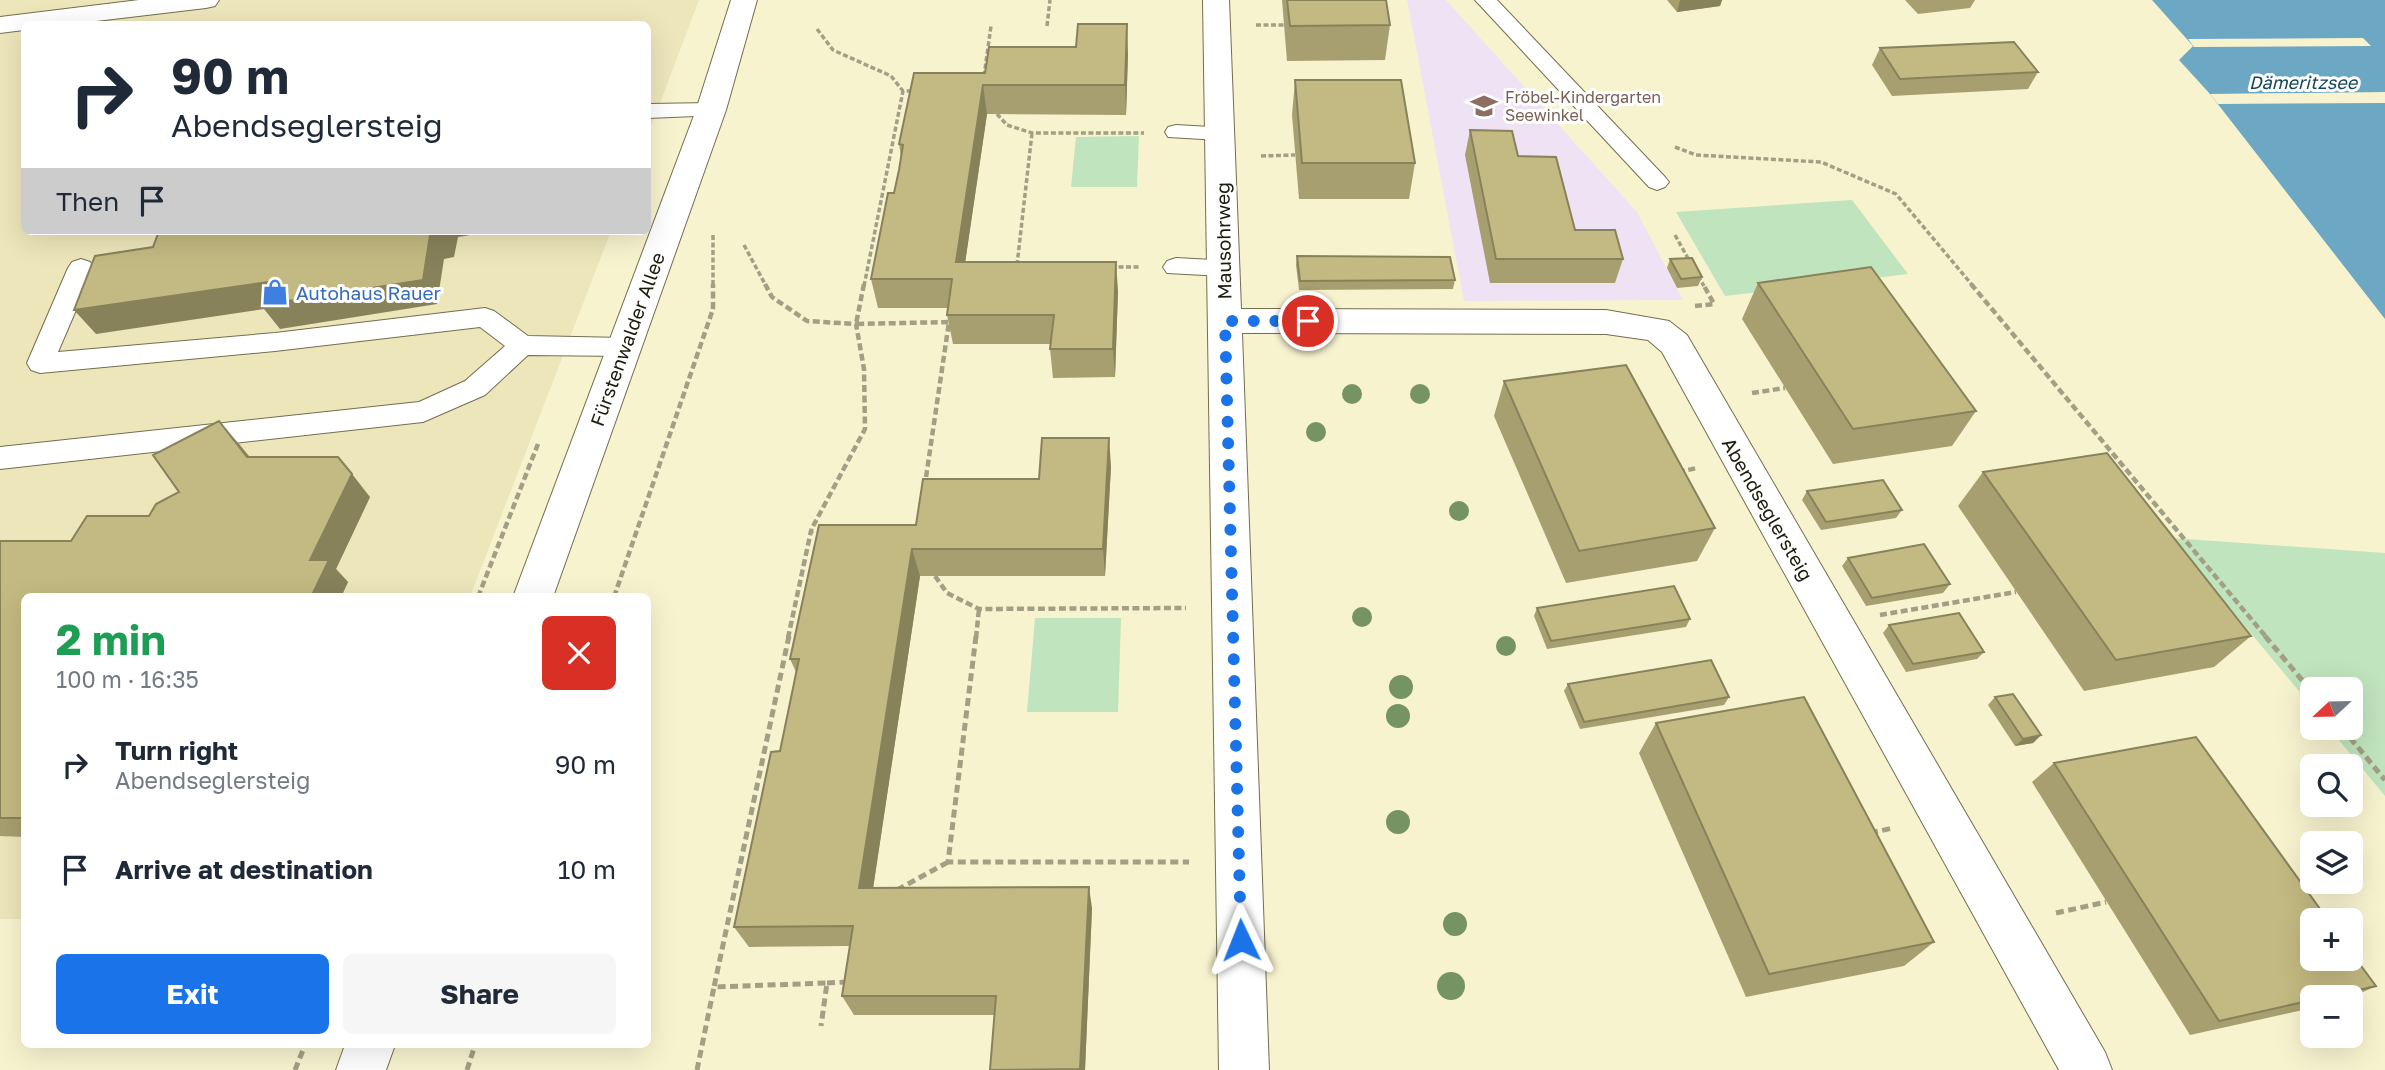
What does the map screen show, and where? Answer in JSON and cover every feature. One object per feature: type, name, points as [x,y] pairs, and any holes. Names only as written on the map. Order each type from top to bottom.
[{"type":"street","points":[[33,21],[206,0]]},
{"type":"street","name":"Fürstenwalder Allee","points":[[534,593],[710,110],[744,0]]},
{"type":"street","name":"Mausohrweg","points":[[1216,0],[1244,1070]]},
{"type":"street","points":[[0,25],[21,22]]},
{"type":"street","name":"Abendseglersteig","points":[[1225,321],[1606,322],[1657,329],[1675,344],[2087,1070]]},
{"type":"street","points":[[361,1070],[369,1048]]},
{"type":"lane","points":[[1485,0],[1657,181]]},
{"type":"lane","points":[[651,110],[710,110]]},
{"type":"lane","points":[[1176,132],[1220,134]]},
{"type":"lane","points":[[1176,267],[1223,267]]},
{"type":"lane","points":[[82,268],[40,363],[275,342],[485,317],[522,345],[624,347]]},
{"type":"lane","points":[[0,458],[423,412],[475,388],[522,345]]},
{"type":"path","points":[[1047,26],[1050,0]]},
{"type":"path","points":[[1250,25],[1284,25]]},
{"type":"path","points":[[984,77],[991,26]]},
{"type":"path","points":[[817,30],[834,50],[891,76],[903,91]]},
{"type":"path","points":[[903,91],[916,91]]},
{"type":"path","points":[[697,1070],[811,531],[865,429],[864,369],[856,324],[903,91]]},
{"type":"path","points":[[997,114],[1007,125],[1032,133],[1176,132]]},
{"type":"path","points":[[1030,267],[1017,268],[1032,133]]},
{"type":"path","points":[[1666,143],[1696,155],[1821,162],[1896,194],[2300,678]]},
{"type":"path","points":[[1258,156],[1295,155]]},
{"type":"path","points":[[881,199],[893,199]]},
{"type":"path","points":[[1675,235],[1714,304],[1691,307]]},
{"type":"path","points":[[744,245],[772,297],[807,321],[856,324],[956,321]]},
{"type":"path","points":[[1110,267],[1176,267]]},
{"type":"path","points":[[615,593],[713,309]]},
{"type":"path","points":[[924,489],[949,323]]},
{"type":"path","points":[[1744,394],[1785,388]]},
{"type":"path","points":[[1675,472],[1697,468]]},
{"type":"path","points":[[811,531],[824,531]]},
{"type":"path","points":[[935,576],[947,593],[979,609],[1232,607]]},
{"type":"path","points":[[1871,616],[2016,592]]},
{"type":"path","points":[[948,862],[979,609]]},
{"type":"path","points":[[2352,740],[2385,780]]},
{"type":"path","points":[[1867,834],[1893,828]]},
{"type":"path","points":[[891,899],[899,888],[948,862],[1239,862]]},
{"type":"path","points":[[2047,915],[2106,902]]},
{"type":"path","points":[[714,987],[859,981]]},
{"type":"path","points":[[821,1026],[827,983]]},
{"type":"path","points":[[295,1070],[304,1048]]},
{"type":"path","points":[[467,1070],[474,1048]]},
{"type":"shaded area","points":[[0,0],[699,0],[651,127],[651,21],[21,21],[21,235],[609,235],[472,593],[21,593],[21,919],[0,919]]},
{"type":"shaded area","name":"Fröbel-Kindergarten Seewinkel","points":[[1407,0],[1446,0],[1637,212],[1683,300],[1464,301]]},
{"type":"green space","points":[[1139,136],[1137,187],[1071,187],[1076,137]]},
{"type":"green space","points":[[1852,200],[1908,274],[1725,296],[1676,212]]},
{"type":"green space","points":[[2172,538],[2385,553],[2385,796],[2363,769],[2363,754],[2350,754],[2339,740],[2363,740],[2363,677],[2300,677],[2300,693]]},
{"type":"green space","points":[[1035,618],[1121,618],[1118,712],[1027,712]]},
{"type":"water","name":"Dämeritzsee","points":[[2152,0],[2385,0],[2385,319],[2210,94],[2179,60],[2193,46]]},
{"type":"pier","points":[[2363,38],[2371,46],[2194,47],[2188,39]]},
{"type":"pier","points":[[2385,92],[2385,103],[2218,104],[2210,94]]},
{"type":"building","points":[[1287,0],[1386,0],[1390,25],[1290,26]]},
{"type":"building","points":[[1078,24],[1127,24],[1125,85],[983,85],[956,262],[1116,262],[1113,349],[1050,349],[1054,315],[947,315],[952,279],[871,279],[888,193],[894,193],[899,170],[903,145],[899,144],[914,73],[985,73],[989,47],[1076,47]]},
{"type":"building","points":[[2014,42],[2038,72],[1900,79],[1880,48]]},
{"type":"building","points":[[1295,80],[1401,80],[1415,163],[1302,163]]},
{"type":"building","points":[[1470,130],[1512,131],[1518,156],[1556,157],[1575,230],[1615,230],[1623,259],[1496,259]]},
{"type":"building","points":[[158,235],[430,235],[423,280],[262,305],[268,282],[74,310],[95,256],[153,247]]},
{"type":"building","points":[[1297,256],[1450,257],[1455,280],[1300,281]]},
{"type":"building","points":[[1692,258],[1702,277],[1681,279],[1670,259]]},
{"type":"building","points":[[1871,267],[1976,411],[1853,429],[1758,283]]},
{"type":"building","points":[[1626,365],[1715,528],[1579,551],[1504,381]]},
{"type":"building","points":[[219,421],[247,457],[338,457],[352,474],[310,560],[329,560],[313,593],[21,593],[21,818],[0,818],[0,541],[71,541],[87,516],[149,516],[156,504],[179,492],[153,455]]},
{"type":"building","points":[[1042,438],[1109,438],[1103,549],[912,549],[859,888],[1089,887],[1080,1069],[990,1070],[996,996],[842,996],[853,926],[734,927],[771,752],[780,751],[799,659],[790,659],[819,525],[916,525],[923,479],[1039,479]]},
{"type":"building","points":[[2107,453],[2251,636],[2116,660],[1983,472]]},
{"type":"building","points":[[1883,480],[1902,510],[1826,522],[1807,491]]},
{"type":"building","points":[[1924,544],[1950,584],[1872,598],[1848,558]]},
{"type":"building","points":[[1674,586],[1690,619],[1551,641],[1537,608]]},
{"type":"building","points":[[1959,613],[1984,652],[1913,664],[1889,625]]},
{"type":"building","points":[[1711,660],[1729,697],[1584,722],[1568,684]]},
{"type":"building","points":[[2013,694],[2041,735],[2023,739],[1995,697]]},
{"type":"building","points":[[1804,697],[1934,942],[1769,974],[1656,723]]},
{"type":"building","points":[[2196,737],[2300,881],[2300,894],[2309,894],[2319,908],[2300,908],[2300,971],[2363,971],[2363,968],[2376,986],[2363,989],[2363,985],[2300,985],[2300,1003],[2219,1021],[2054,763]]},
{"type":"place","name":"Fröbel-Kindergarten Seewinkel","points":[[1484,106]]},
{"type":"place","name":"Autohaus Rauer","points":[[275,292]]},
{"type":"route","points":[[1241,940],[1225,321],[1308,321]]}]
